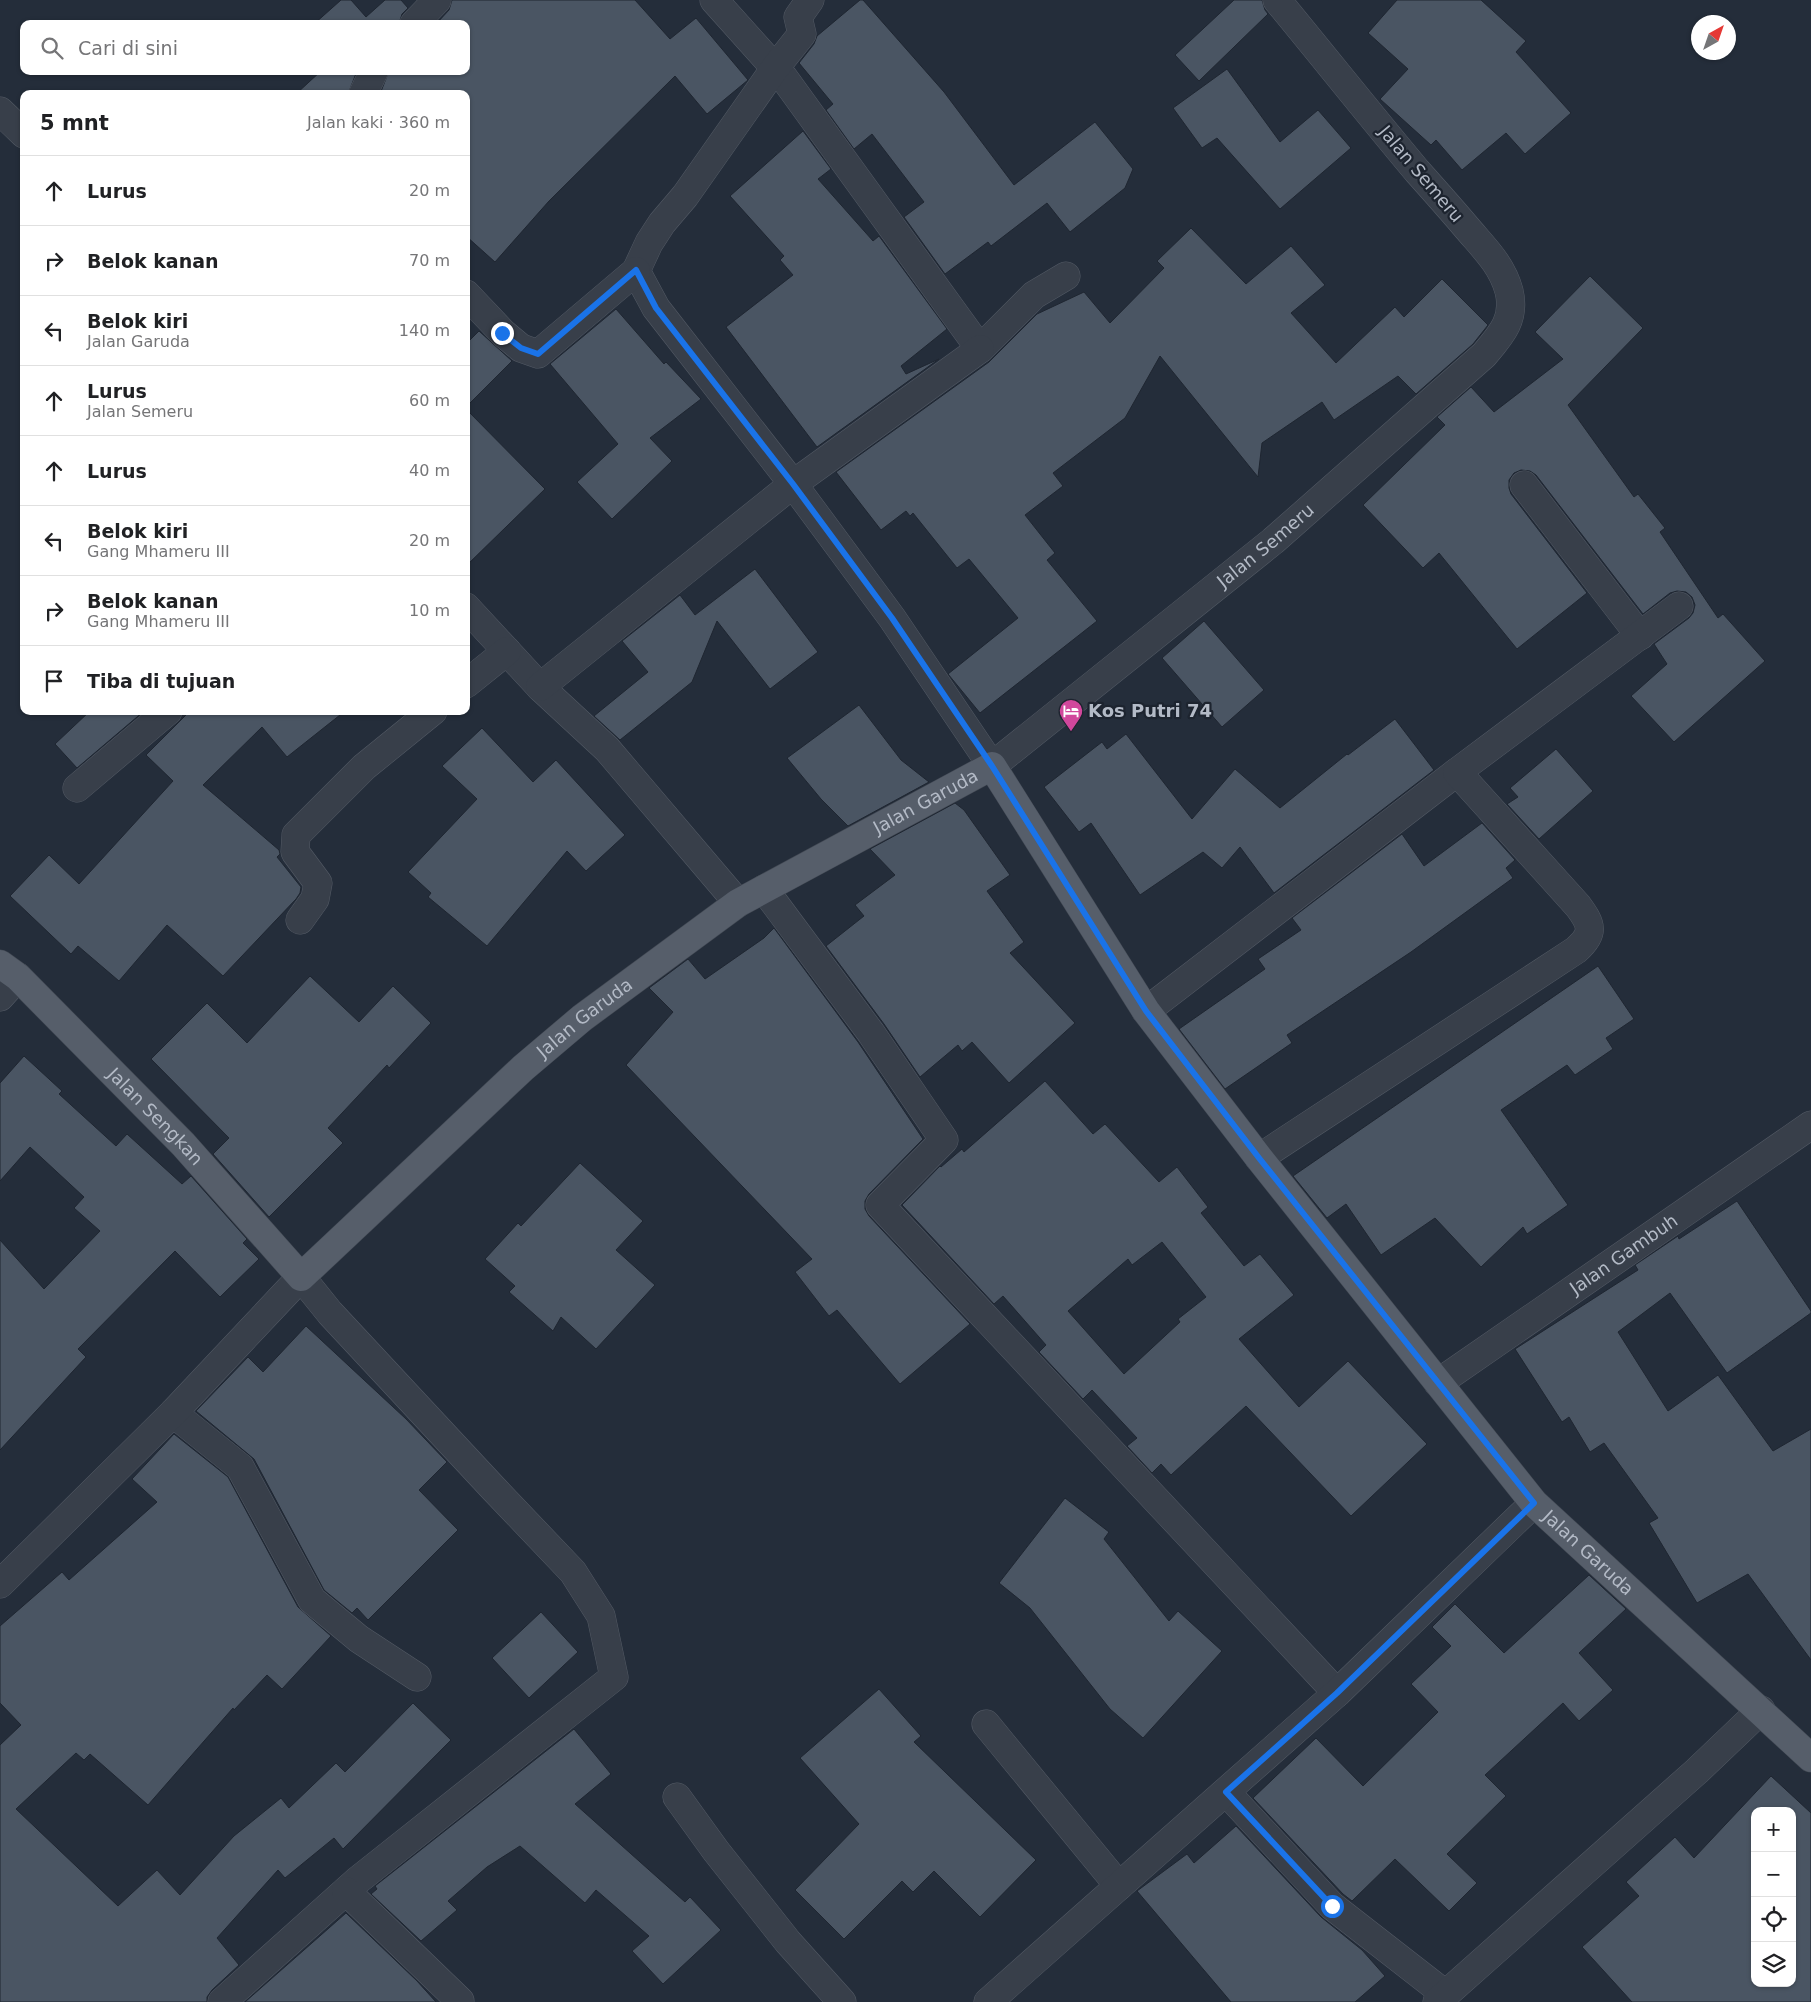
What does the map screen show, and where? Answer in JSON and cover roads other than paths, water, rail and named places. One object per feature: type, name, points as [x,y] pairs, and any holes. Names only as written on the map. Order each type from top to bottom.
[{"type":"main road","name":"Jalan Garuda","points":[[300,1277],[523,1068],[582,1018],[738,903],[992,766],[1146,1011],[1259,1158],[1534,1503],[1811,1758]]},
{"type":"main road","name":"Jalan Sengkan","points":[[9,971],[184,1144],[300,1277]]},
{"type":"street","points":[[418,20],[437,0]]},
{"type":"street","points":[[714,0],[784,78],[980,349]]},
{"type":"street","points":[[470,298],[502,333],[521,348],[538,354],[636,270],[649,243],[662,223],[684,196],[775,68],[802,34],[798,17],[810,0]]},
{"type":"street","name":"Jalan Semeru","points":[[992,766],[1272,541],[1484,355],[1504,332],[1508,323],[1512,309],[1509,291],[1502,270],[1490,253],[1417,171],[1277,0]]},
{"type":"street","points":[[365,90],[372,75]]},
{"type":"street","points":[[0,110],[20,130]]},
{"type":"street","points":[[636,270],[656,308],[793,484],[892,618],[992,766]]},
{"type":"street","points":[[540,687],[793,484],[980,349],[1034,295],[1066,276]]},
{"type":"street","points":[[1524,485],[1640,636]]},
{"type":"street","points":[[1146,1011],[1457,772],[1680,606]]},
{"type":"street","points":[[470,611],[540,687],[607,749],[738,903]]},
{"type":"street","points":[[470,681],[507,651]]},
{"type":"street","points":[[77,788],[163,715]]},
{"type":"street","points":[[300,920],[315,899],[318,883],[295,852],[296,835],[364,767],[428,715]]},
{"type":"street","points":[[1259,1158],[1576,950],[1588,936],[1589,921],[1578,906],[1457,772]]},
{"type":"street","points":[[764,889],[871,1033],[944,1140],[880,1205],[1337,1693]]},
{"type":"street","points":[[0,997],[9,971]]},
{"type":"street","name":"Jalan Gambuh","points":[[1438,1383],[1811,1125]]},
{"type":"street","points":[[0,1584],[173,1412],[300,1277],[344,1328],[486,1481],[574,1572],[601,1616],[614,1677],[346,1891],[222,2002]]},
{"type":"street","points":[[173,1412],[240,1467],[312,1600],[359,1639],[417,1677]]},
{"type":"street","points":[[988,2002],[1337,1693],[1534,1503]]},
{"type":"street","points":[[1226,1792],[1332,1906],[1441,1998],[1697,1771],[1761,1710]]},
{"type":"street","points":[[986,1724],[1120,1886]]},
{"type":"street","points":[[676,1797],[716,1852],[788,1942],[842,2002]]},
{"type":"street","points":[[346,1891],[460,2001]]},
{"type":"place","name":"Kos Putri 74","points":[[1071,732]]}]
